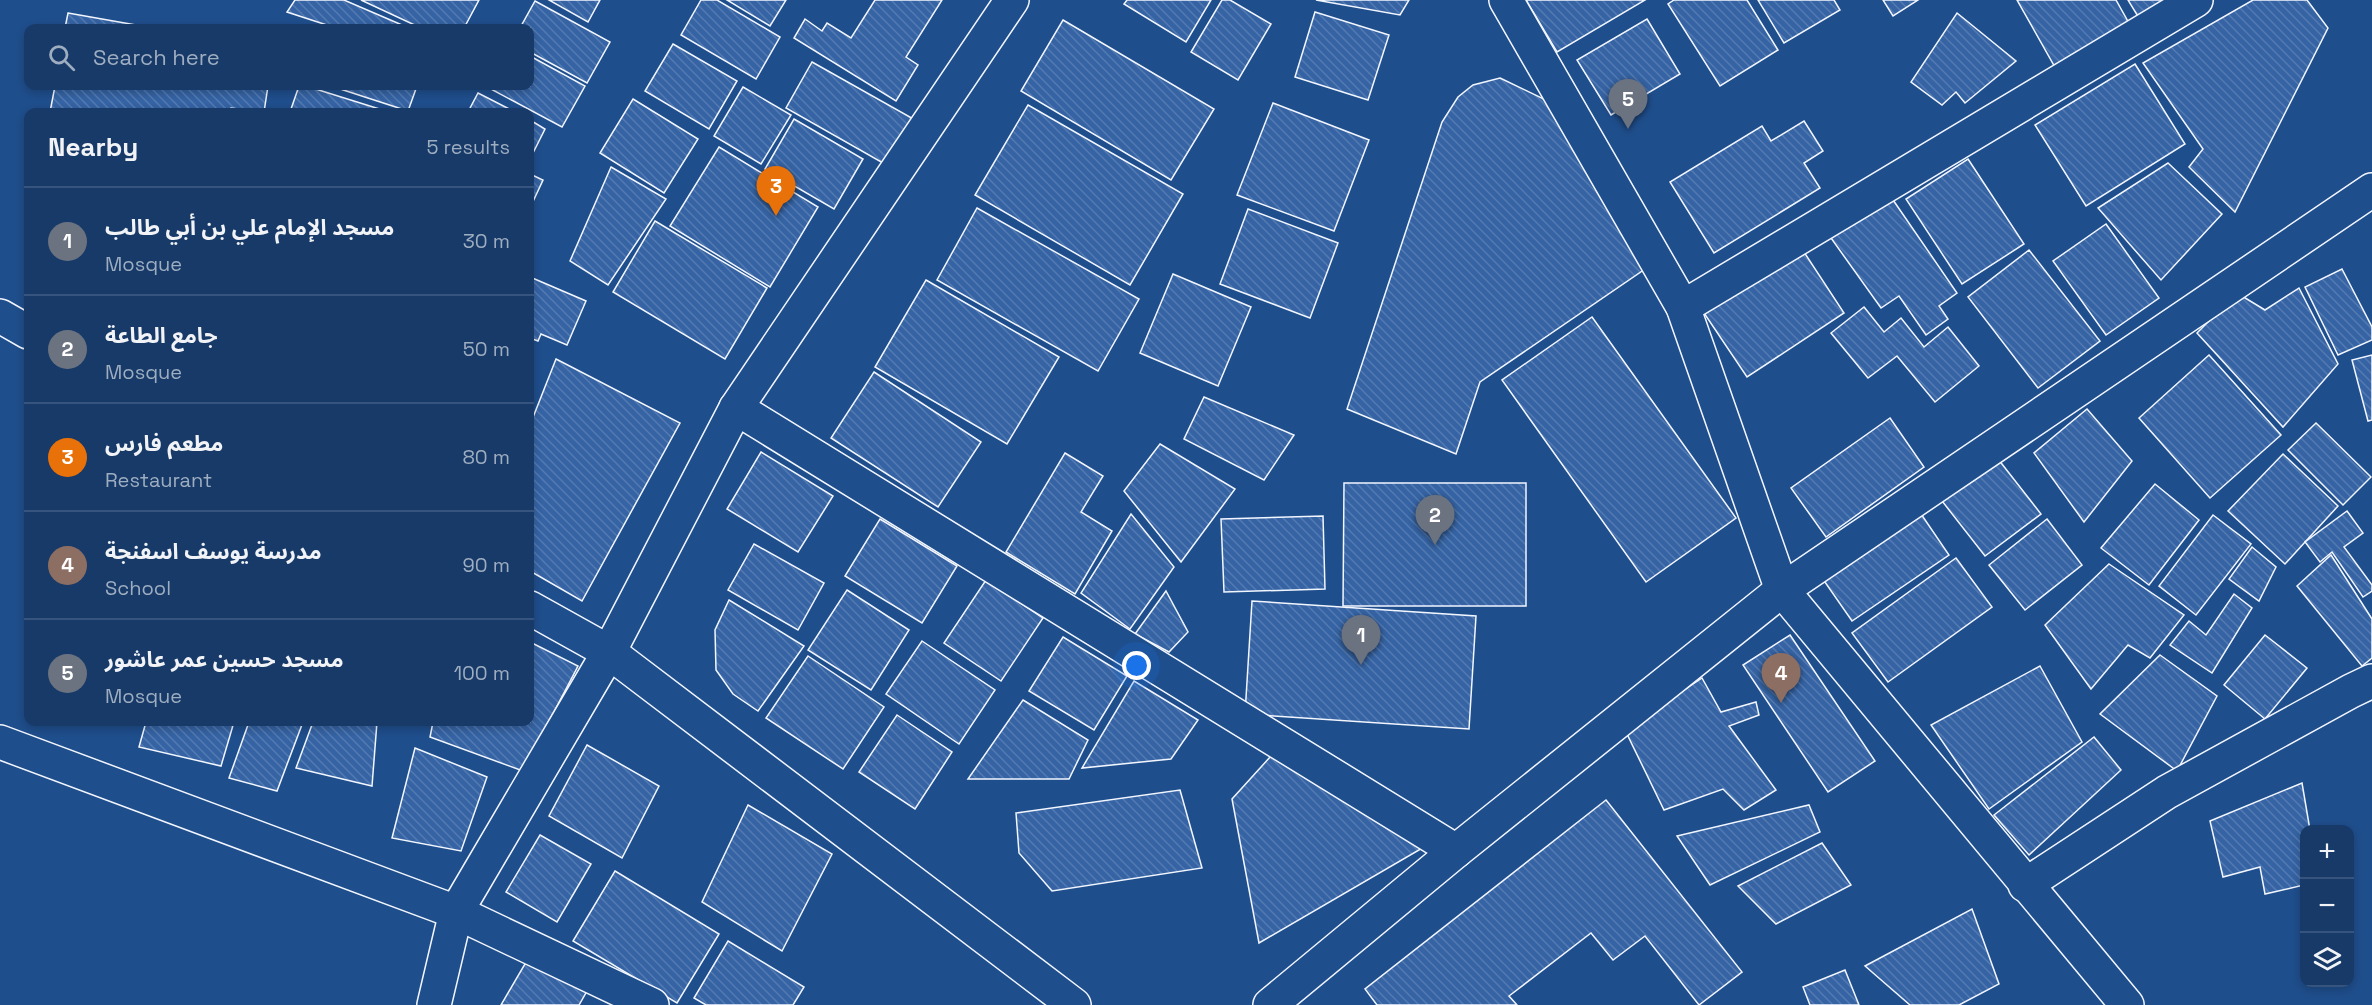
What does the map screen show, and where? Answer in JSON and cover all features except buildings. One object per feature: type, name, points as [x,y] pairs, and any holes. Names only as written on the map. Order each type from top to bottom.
[{"type":"street","points":[[434,1005],[456,912],[609,652],[736,408],[1012,0]]},
{"type":"street","points":[[1506,0],[1683,307],[1782,590],[2127,1005]]},
{"type":"street","points":[[1683,307],[2196,0]]},
{"type":"street","points":[[1270,1005],[1456,850],[1782,590],[2372,190]]},
{"type":"street","points":[[0,316],[24,330]]},
{"type":"street","points":[[736,408],[1456,850]]},
{"type":"street","points":[[534,610],[609,652],[1074,1005]]},
{"type":"street","points":[[2025,885],[2167,792],[2372,681]]},
{"type":"street","points":[[0,742],[456,912],[652,1005]]},
{"type":"place","name":"مسجد حسين عمر عاشور","points":[[1628,129]]},
{"type":"place","name":"مطعم فارس","points":[[776,216]]},
{"type":"place","name":"جامع الطاعة","points":[[1435,545]]},
{"type":"place","name":"مسجد الإمام علي بن أبي طالب","points":[[1361,665]]},
{"type":"place","name":"مدرسة يوسف اسفنجة","points":[[1781,703]]}]
